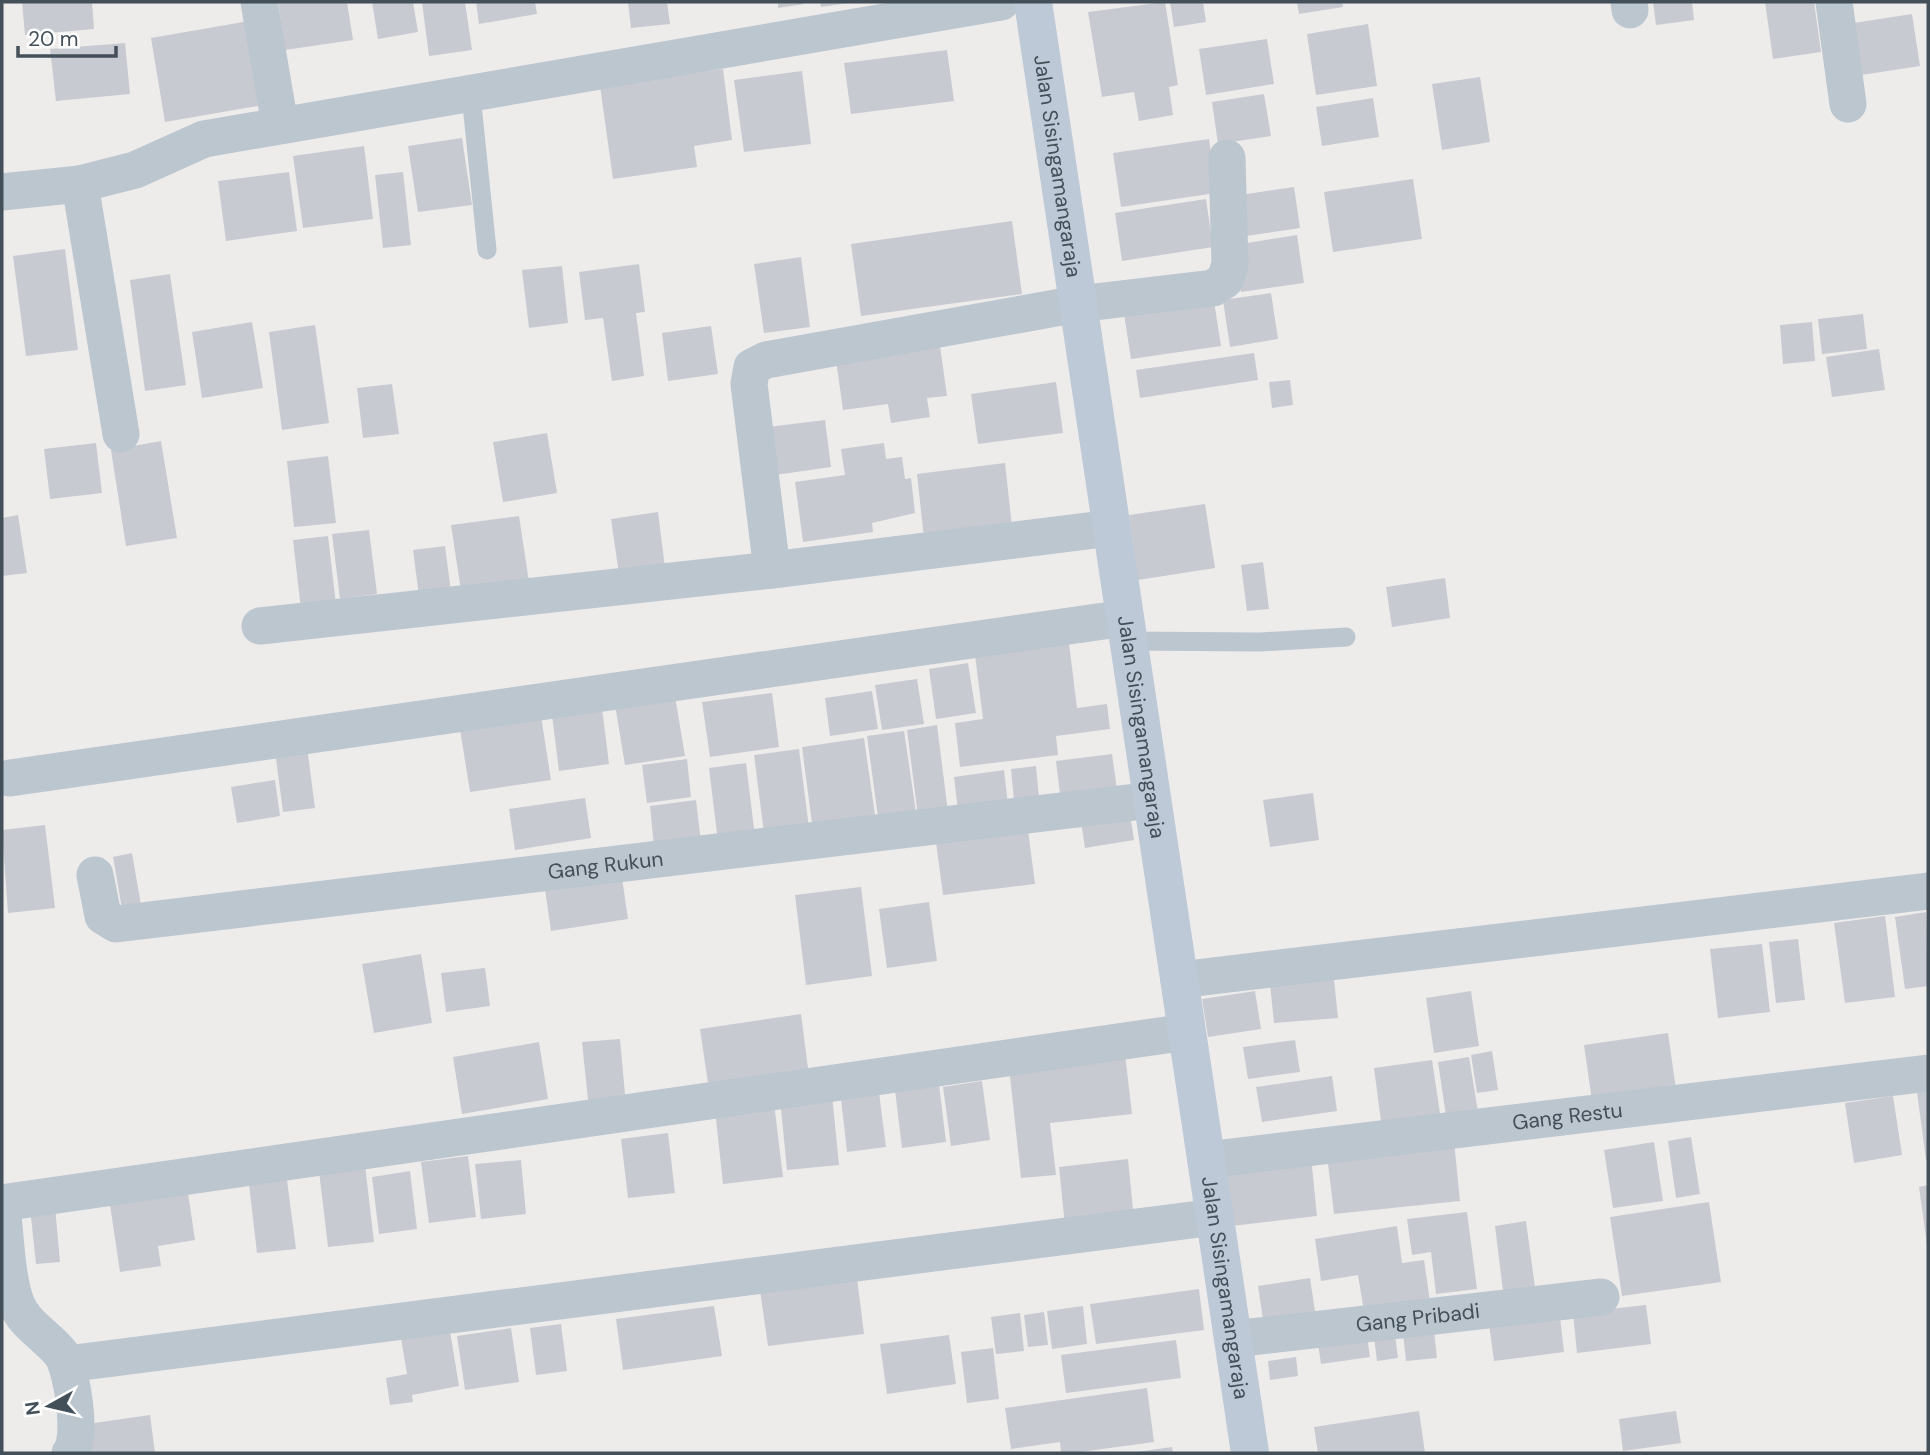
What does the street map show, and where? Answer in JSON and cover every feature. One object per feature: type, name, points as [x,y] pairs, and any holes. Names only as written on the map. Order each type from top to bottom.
[{"type":"street","points":[[259,2],[280,125]]},
{"type":"street","points":[[2,191],[80,184],[135,170],[204,139],[1001,2]]},
{"type":"street","name":"Jalan Sisingamangaraja","points":[[1032,2],[1250,1453]]},
{"type":"street","points":[[1834,2],[1848,104]]},
{"type":"street","points":[[772,570],[749,384],[752,367],[766,360],[1078,304],[1213,288],[1225,280],[1230,264],[1227,158]]},
{"type":"street","points":[[80,184],[121,434]]},
{"type":"street","points":[[260,626],[772,570],[1111,528]]},
{"type":"street","points":[[10,778],[1127,629]]},
{"type":"street","name":"Gang Rukun","points":[[95,875],[103,916],[116,924],[1152,800]]},
{"type":"street","points":[[1179,980],[1928,891]]},
{"type":"street","points":[[70,1453],[78,1424],[67,1364],[61,1354],[23,1318],[15,1301],[2,1205],[1187,1032]]},
{"type":"street","name":"Gang Restu","points":[[1206,1160],[1928,1073]]},
{"type":"street","points":[[67,1364],[1215,1217]]},
{"type":"street","name":"Gang Pribadi","points":[[1233,1339],[1601,1297]]},
{"type":"lane","points":[[471,95],[487,250]]},
{"type":"lane","points":[[1127,629],[1260,642],[1346,637]]},
{"type":"building","points":[[22,2],[92,2],[94,29],[25,35]]},
{"type":"building","points":[[278,2],[347,2],[353,40],[285,50]]},
{"type":"building","points":[[372,2],[413,2],[418,32],[378,39]]},
{"type":"building","points":[[422,2],[465,2],[472,50],[429,56]]},
{"type":"building","points":[[476,2],[535,2],[537,14],[479,24]]},
{"type":"building","points":[[628,2],[667,2],[670,24],[631,28]]},
{"type":"building","points":[[778,2],[803,2],[804,4],[778,8]]},
{"type":"building","points":[[820,2],[848,2],[848,3],[821,7]]},
{"type":"building","points":[[1165,2],[1178,85],[1169,87],[1173,115],[1139,121],[1134,92],[1102,97],[1088,12]]},
{"type":"building","points":[[1170,2],[1203,2],[1206,22],[1174,27]]},
{"type":"building","points":[[1297,2],[1342,2],[1343,7],[1299,14]]},
{"type":"building","points":[[1653,2],[1692,2],[1694,20],[1656,25]]},
{"type":"building","points":[[1765,2],[1814,2],[1821,52],[1773,59]]},
{"type":"building","points":[[1912,14],[1920,66],[1855,76],[1847,24]]},
{"type":"building","points":[[249,21],[264,105],[165,122],[151,38]]},
{"type":"building","points":[[1368,24],[1377,86],[1316,95],[1307,34]]},
{"type":"building","points":[[1267,39],[1274,84],[1206,95],[1199,49]]},
{"type":"building","points":[[125,43],[130,94],[56,101],[50,49]]},
{"type":"building","points":[[947,50],[954,101],[851,114],[844,63]]},
{"type":"building","points":[[723,69],[732,140],[694,146],[697,167],[613,179],[600,86]]},
{"type":"building","points":[[802,71],[811,144],[744,152],[734,80]]},
{"type":"building","points":[[1480,77],[1490,142],[1442,150],[1432,84]]},
{"type":"building","points":[[1264,94],[1271,136],[1218,144],[1212,102]]},
{"type":"building","points":[[1373,98],[1379,137],[1322,146],[1316,107]]},
{"type":"building","points":[[462,138],[472,205],[418,212],[408,146]]},
{"type":"building","points":[[1209,139],[1216,193],[1121,207],[1113,153]]},
{"type":"building","points":[[364,146],[373,219],[303,228],[293,156]]},
{"type":"building","points":[[289,172],[297,231],[226,241],[218,181]]},
{"type":"building","points":[[403,172],[411,245],[383,248],[375,175]]},
{"type":"building","points":[[1413,179],[1422,239],[1333,252],[1324,192]]},
{"type":"building","points":[[1294,187],[1300,228],[1239,237],[1233,196]]},
{"type":"building","points":[[1206,199],[1213,247],[1122,261],[1115,213]]},
{"type":"building","points":[[1012,221],[1022,294],[861,316],[851,244]]},
{"type":"building","points":[[1297,235],[1304,283],[1241,292],[1234,245]]},
{"type":"building","points":[[65,249],[78,350],[26,356],[13,256]]},
{"type":"building","points":[[801,257],[810,327],[764,333],[754,264]]},
{"type":"building","points":[[639,264],[645,312],[636,313],[644,376],[612,381],[603,318],[585,320],[579,272]]},
{"type":"building","points":[[562,266],[568,323],[529,328],[522,270]]},
{"type":"building","points":[[170,274],[186,385],[145,391],[130,280]]},
{"type":"building","points":[[1271,293],[1278,339],[1230,347],[1223,300]]},
{"type":"building","points":[[1213,295],[1221,346],[1131,359],[1123,308]]},
{"type":"building","points":[[1863,314],[1867,349],[1822,354],[1818,319]]},
{"type":"building","points":[[252,322],[263,388],[202,398],[192,332]]},
{"type":"building","points":[[1812,322],[1815,361],[1783,364],[1780,325]]},
{"type":"building","points":[[315,325],[329,423],[282,430],[269,332]]},
{"type":"building","points":[[711,326],[718,374],[668,381],[662,333]]},
{"type":"building","points":[[940,346],[947,396],[927,398],[930,417],[891,423],[888,404],[843,410],[836,360]]},
{"type":"building","points":[[1879,349],[1885,390],[1832,397],[1826,357]]},
{"type":"building","points":[[1254,353],[1258,380],[1140,398],[1136,370]]},
{"type":"building","points":[[1290,380],[1293,405],[1272,408],[1269,382]]},
{"type":"building","points":[[1056,382],[1063,433],[978,444],[971,394]]},
{"type":"building","points":[[392,384],[399,434],[363,438],[357,388]]},
{"type":"building","points":[[825,420],[831,467],[775,475],[768,427]]},
{"type":"building","points":[[547,433],[557,493],[503,502],[493,442]]},
{"type":"building","points":[[161,441],[177,538],[126,546],[111,450]]},
{"type":"building","points":[[96,443],[102,493],[50,499],[44,449]]},
{"type":"building","points":[[884,443],[886,459],[902,457],[905,479],[911,478],[915,513],[872,523],[873,532],[803,542],[795,482],[845,475],[841,449]]},
{"type":"building","points":[[328,456],[336,523],[294,527],[287,461]]},
{"type":"building","points":[[1005,463],[1012,527],[924,538],[917,474]]},
{"type":"building","points":[[1205,504],[1215,568],[1138,580],[1129,515]]},
{"type":"building","points":[[658,512],[665,568],[619,574],[611,519]]},
{"type":"building","points":[[18,515],[27,573],[2,576],[2,518]]},
{"type":"building","points":[[519,516],[529,582],[461,591],[451,525]]},
{"type":"building","points":[[369,530],[377,594],[340,599],[332,534]]},
{"type":"building","points":[[328,536],[336,604],[301,609],[293,540]]},
{"type":"building","points":[[445,546],[451,592],[419,596],[413,550]]},
{"type":"building","points":[[1263,562],[1269,609],[1247,611],[1241,565]]},
{"type":"building","points":[[1445,578],[1450,618],[1392,627],[1386,587]]},
{"type":"building","points":[[1068,635],[1077,708],[1107,704],[1110,729],[1056,736],[1058,755],[960,767],[955,723],[983,719],[974,647]]},
{"type":"building","points":[[968,663],[976,713],[936,719],[929,669]]},
{"type":"building","points":[[917,679],[924,724],[882,730],[875,685]]},
{"type":"building","points":[[872,691],[878,729],[830,736],[825,698]]},
{"type":"building","points":[[772,693],[779,747],[710,757],[702,702]]},
{"type":"building","points":[[675,696],[685,756],[625,765],[615,705]]},
{"type":"building","points":[[602,708],[609,764],[559,771],[552,715]]},
{"type":"building","points":[[541,716],[551,780],[470,792],[460,729]]},
{"type":"building","points":[[937,725],[948,812],[918,816],[907,730]]},
{"type":"building","points":[[904,731],[916,812],[878,817],[867,736]]},
{"type":"building","points":[[864,738],[876,822],[813,831],[802,747]]},
{"type":"building","points":[[307,747],[315,808],[283,812],[275,751]]},
{"type":"building","points":[[799,749],[810,836],[765,841],[754,755]]},
{"type":"building","points":[[1112,754],[1118,796],[1061,802],[1056,761]]},
{"type":"building","points":[[687,759],[691,797],[647,803],[642,765]]},
{"type":"building","points":[[746,763],[755,837],[718,842],[709,768]]},
{"type":"building","points":[[1036,766],[1040,809],[1015,812],[1011,769]]},
{"type":"building","points":[[1004,770],[1008,804],[958,811],[954,777]]},
{"type":"building","points":[[275,780],[280,816],[237,823],[231,787]]},
{"type":"building","points":[[1313,793],[1319,840],[1270,847],[1263,800]]},
{"type":"building","points":[[585,798],[591,838],[515,850],[509,809]]},
{"type":"building","points":[[696,800],[701,842],[654,847],[650,806]]},
{"type":"building","points":[[1129,807],[1134,840],[1085,848],[1080,815]]},
{"type":"building","points":[[45,825],[55,908],[8,913],[2,830]]},
{"type":"building","points":[[1028,830],[1035,884],[943,895],[936,842]]},
{"type":"building","points":[[132,853],[141,905],[122,909],[113,857]]},
{"type":"building","points":[[622,878],[628,919],[551,931],[545,889]]},
{"type":"building","points":[[861,887],[872,976],[806,985],[795,895]]},
{"type":"building","points":[[929,902],[937,961],[887,968],[879,909]]},
{"type":"building","points":[[1926,912],[1928,986],[1905,989],[1895,917]]},
{"type":"building","points":[[1885,916],[1895,997],[1845,1003],[1834,923]]},
{"type":"building","points":[[1798,939],[1805,1000],[1776,1003],[1769,942]]},
{"type":"building","points":[[1762,944],[1770,1012],[1718,1018],[1710,949]]},
{"type":"building","points":[[421,954],[432,1023],[374,1033],[362,964]]},
{"type":"building","points":[[485,968],[490,1006],[446,1012],[441,973]]},
{"type":"building","points":[[1334,979],[1338,1018],[1274,1023],[1270,984]]},
{"type":"building","points":[[1255,991],[1261,1029],[1208,1037],[1202,999]]},
{"type":"building","points":[[1471,991],[1479,1046],[1434,1053],[1426,998]]},
{"type":"building","points":[[801,1014],[809,1076],[709,1090],[700,1029]]},
{"type":"building","points":[[1668,1033],[1677,1096],[1593,1108],[1584,1045]]},
{"type":"building","points":[[620,1039],[626,1105],[589,1109],[582,1042]]},
{"type":"building","points":[[1295,1040],[1300,1072],[1248,1079],[1243,1047]]},
{"type":"building","points":[[539,1042],[548,1099],[462,1114],[453,1057]]},
{"type":"building","points":[[1492,1051],[1498,1090],[1477,1093],[1471,1055]]},
{"type":"building","points":[[1125,1054],[1132,1114],[1050,1123],[1056,1175],[1021,1178],[1009,1067]]},
{"type":"building","points":[[1469,1057],[1479,1118],[1447,1123],[1438,1062]]},
{"type":"building","points":[[1432,1060],[1441,1120],[1382,1129],[1374,1068]]},
{"type":"building","points":[[938,1076],[946,1142],[902,1148],[894,1082]]},
{"type":"building","points":[[1332,1076],[1337,1111],[1262,1122],[1256,1087]]},
{"type":"building","points":[[982,1081],[990,1140],[951,1146],[943,1087]]},
{"type":"building","points":[[878,1085],[886,1147],[847,1152],[840,1090]]},
{"type":"building","points":[[1928,1091],[1928,1160],[1926,1160],[1917,1092]]},
{"type":"building","points":[[832,1094],[839,1165],[787,1170],[780,1099]]},
{"type":"building","points":[[1893,1096],[1902,1155],[1854,1163],[1845,1103]]},
{"type":"building","points":[[774,1103],[783,1177],[723,1184],[715,1110]]},
{"type":"building","points":[[668,1133],[675,1193],[628,1198],[621,1139]]},
{"type":"building","points":[[1691,1137],[1700,1194],[1676,1198],[1668,1141]]},
{"type":"building","points":[[1454,1141],[1460,1201],[1334,1214],[1327,1155]]},
{"type":"building","points":[[1654,1142],[1663,1201],[1613,1208],[1604,1150]]},
{"type":"building","points":[[468,1156],[476,1217],[429,1223],[421,1162]]},
{"type":"building","points":[[1311,1156],[1317,1216],[1232,1226],[1226,1165]]},
{"type":"building","points":[[1128,1159],[1134,1219],[1065,1226],[1059,1167]]},
{"type":"building","points":[[521,1160],[526,1214],[481,1219],[475,1164]]},
{"type":"building","points":[[365,1165],[374,1242],[328,1247],[319,1171]]},
{"type":"building","points":[[410,1171],[417,1229],[379,1234],[372,1177]]},
{"type":"building","points":[[286,1172],[296,1249],[257,1253],[248,1176]]},
{"type":"building","points":[[1928,1185],[1928,1245],[1927,1245],[1919,1187]]},
{"type":"building","points":[[188,1193],[195,1240],[158,1246],[161,1266],[120,1272],[109,1198]]},
{"type":"building","points":[[1709,1202],[1721,1282],[1622,1296],[1610,1217]]},
{"type":"building","points":[[55,1206],[60,1262],[36,1264],[30,1208]]},
{"type":"building","points":[[1467,1212],[1477,1289],[1436,1294],[1431,1252],[1412,1255],[1407,1219]]},
{"type":"building","points":[[1526,1221],[1535,1287],[1503,1291],[1495,1226]]},
{"type":"building","points":[[1397,1226],[1402,1263],[1424,1260],[1431,1308],[1365,1318],[1358,1275],[1321,1281],[1315,1239]]},
{"type":"building","points":[[857,1278],[864,1334],[768,1346],[760,1290]]},
{"type":"building","points":[[1310,1278],[1316,1318],[1264,1326],[1258,1286]]},
{"type":"building","points":[[1199,1289],[1204,1330],[1096,1344],[1090,1304]]},
{"type":"building","points":[[1646,1305],[1651,1344],[1577,1353],[1573,1313]]},
{"type":"building","points":[[714,1306],[722,1356],[623,1370],[616,1319]]},
{"type":"building","points":[[1083,1306],[1087,1344],[1052,1349],[1047,1311]]},
{"type":"building","points":[[1559,1308],[1564,1352],[1494,1361],[1488,1316]]},
{"type":"building","points":[[1044,1312],[1048,1345],[1028,1347],[1024,1315]]},
{"type":"building","points":[[1020,1313],[1024,1351],[996,1354],[991,1317]]},
{"type":"building","points":[[1433,1322],[1437,1358],[1406,1361],[1402,1325]]},
{"type":"building","points":[[561,1324],[567,1371],[536,1375],[530,1328]]},
{"type":"building","points":[[1394,1327],[1398,1358],[1377,1361],[1373,1329]]},
{"type":"building","points":[[511,1328],[519,1382],[465,1390],[457,1336]]},
{"type":"building","points":[[1366,1329],[1370,1357],[1321,1364],[1317,1336]]},
{"type":"building","points":[[450,1331],[459,1386],[412,1395],[413,1402],[390,1405],[386,1378],[407,1374],[401,1338]]},
{"type":"building","points":[[949,1335],[956,1384],[887,1394],[880,1344]]},
{"type":"building","points":[[1176,1340],[1181,1378],[1066,1393],[1061,1355]]},
{"type":"building","points":[[993,1348],[999,1399],[967,1403],[961,1352]]},
{"type":"building","points":[[1296,1357],[1298,1376],[1270,1380],[1268,1361]]},
{"type":"building","points":[[1147,1388],[1154,1442],[1073,1453],[1061,1453],[1060,1442],[1011,1449],[1005,1408]]},
{"type":"building","points":[[1419,1411],[1425,1453],[1318,1453],[1314,1427]]},
{"type":"building","points":[[1676,1411],[1681,1443],[1623,1451],[1619,1419]]},
{"type":"building","points":[[150,1415],[155,1453],[91,1453],[87,1424]]},
{"type":"building","points":[[1172,1447],[1173,1453],[1137,1453],[1137,1452]]}]
